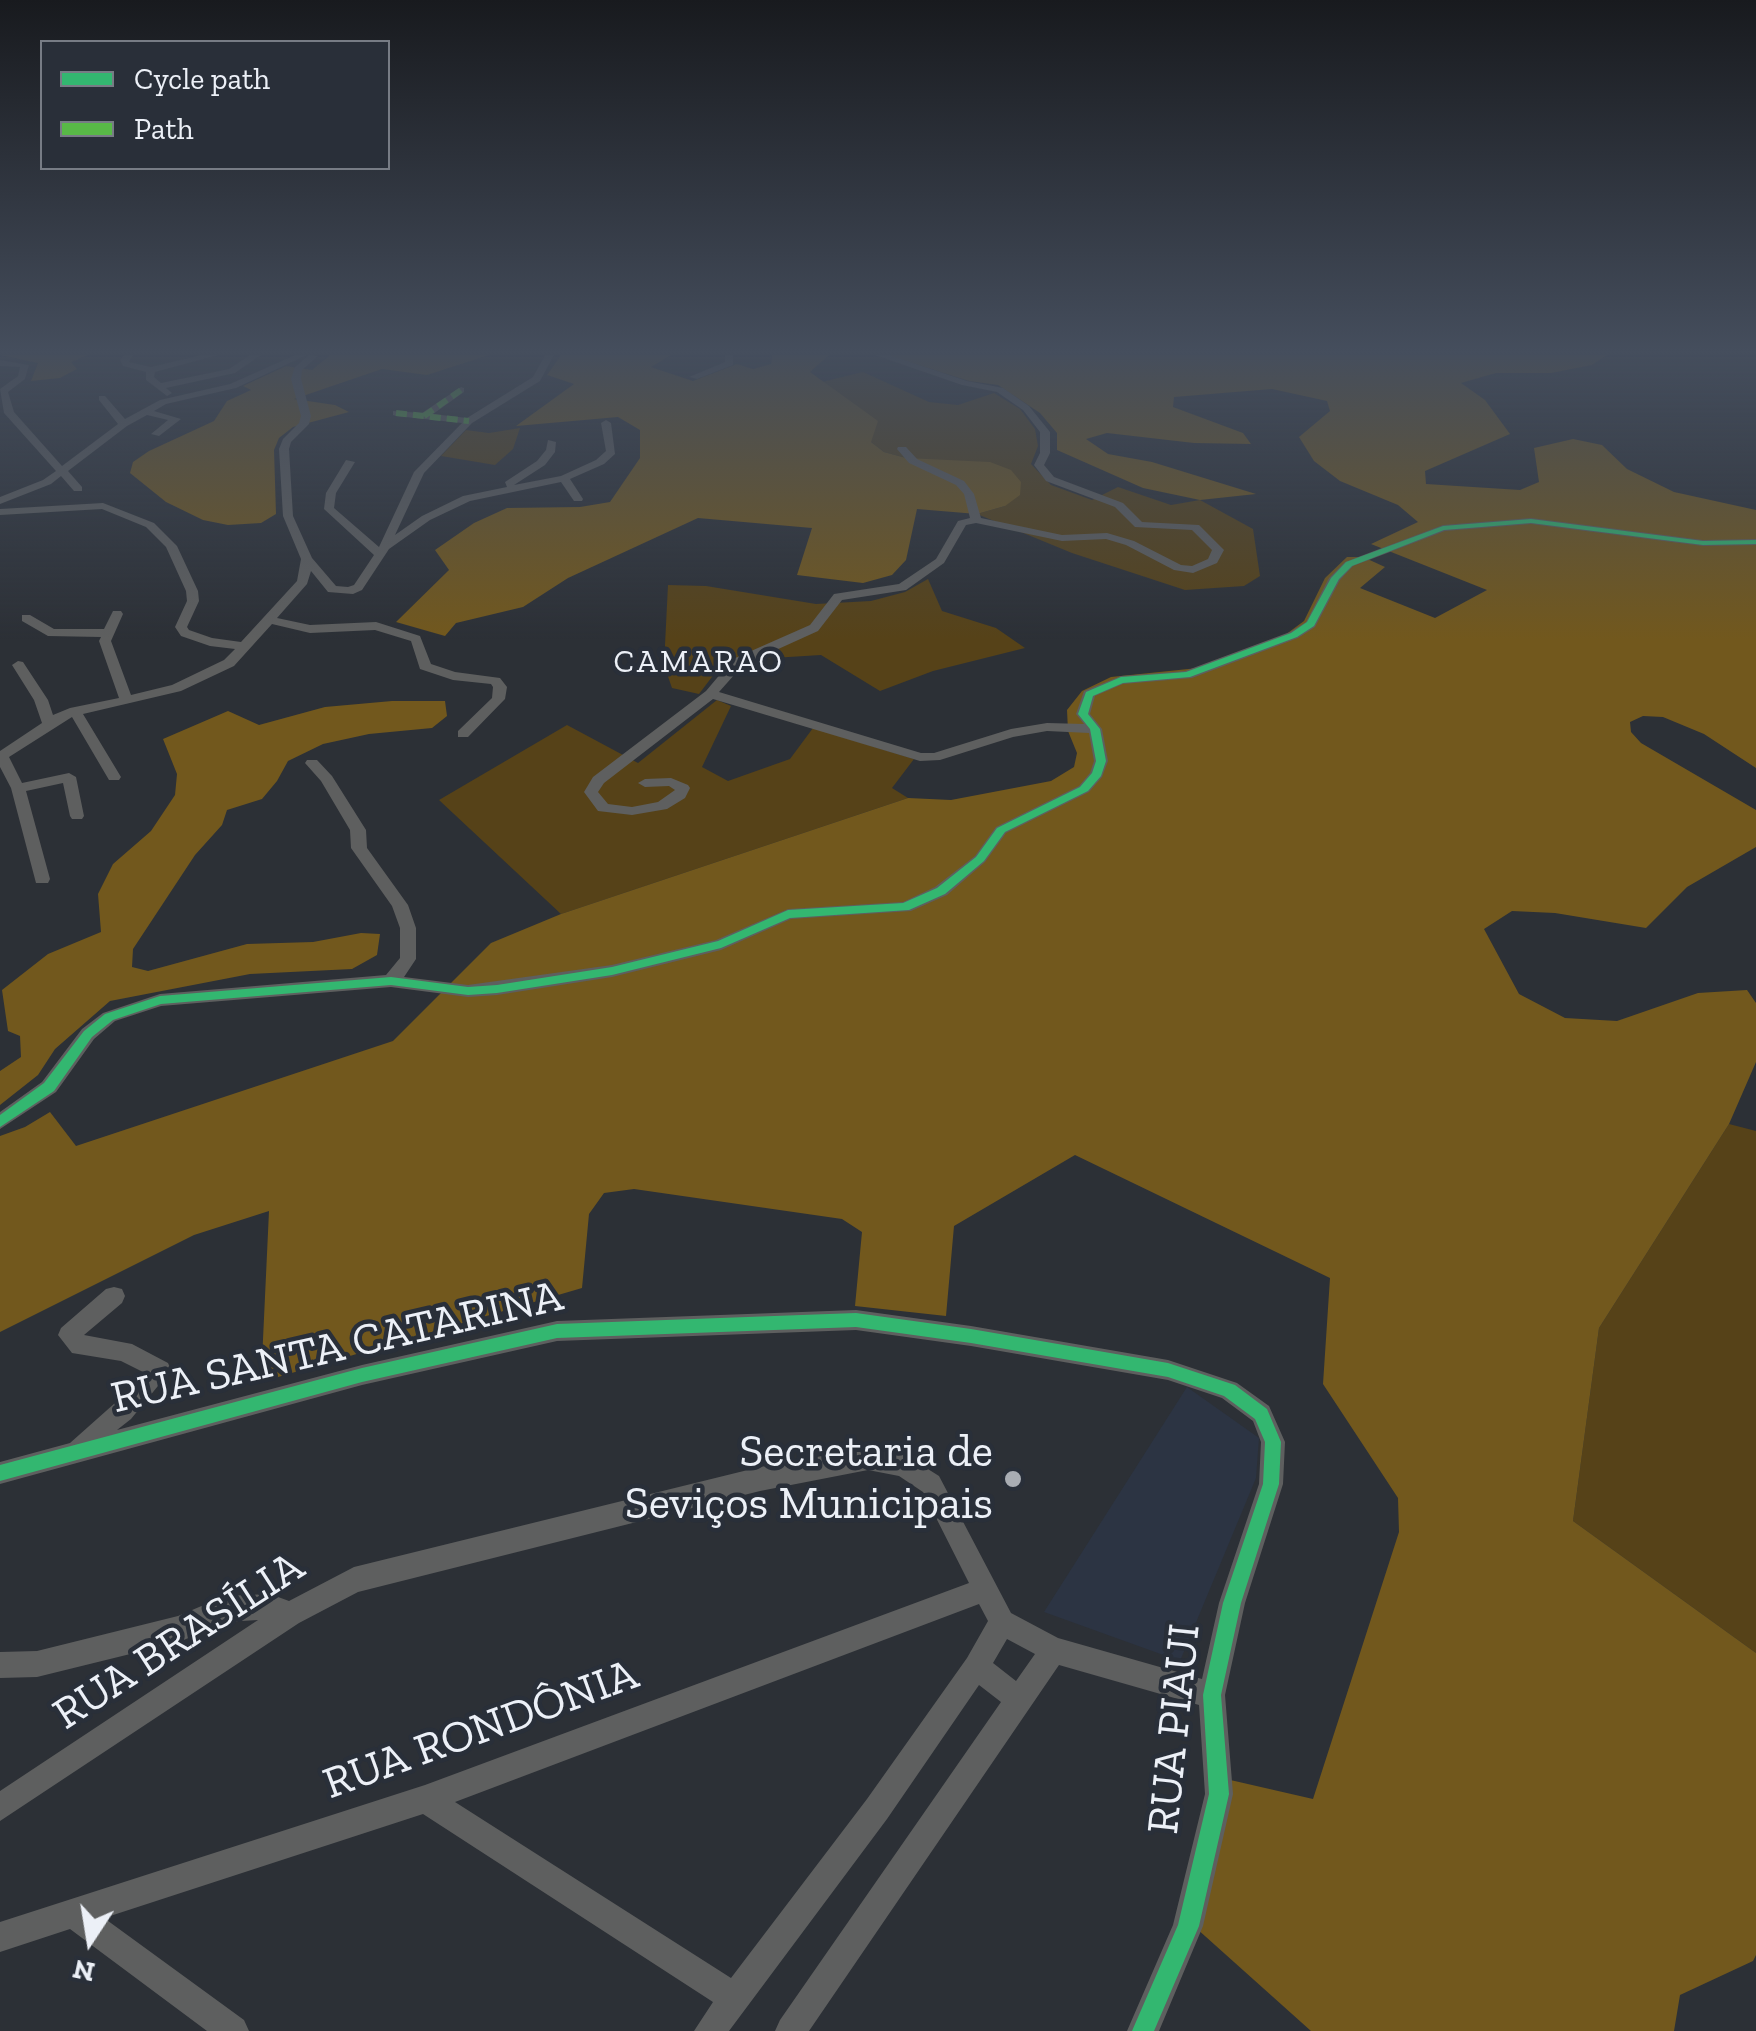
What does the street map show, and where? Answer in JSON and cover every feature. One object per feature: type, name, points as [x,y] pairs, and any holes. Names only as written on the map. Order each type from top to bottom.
[{"type":"street","points":[[39,450],[78,490]]},
{"type":"street","points":[[0,501],[41,486],[87,450]]},
{"type":"street","points":[[284,450],[288,516],[307,559],[332,588],[349,591],[366,578],[419,472],[441,450]]},
{"type":"street","points":[[490,493],[541,463],[551,450]]},
{"type":"street","points":[[382,552],[426,518],[467,498],[564,478],[600,462],[611,450]]},
{"type":"street","points":[[903,450],[913,462],[960,483],[969,494],[976,520]]},
{"type":"street","points":[[645,784],[671,782],[683,788],[680,795],[662,806],[632,811],[603,808],[591,792],[598,780],[711,694],[738,662],[814,628],[838,597],[892,591],[912,581],[940,560],[958,527],[976,520],[1062,538],[1107,536],[1130,543],[1178,568],[1192,570],[1213,562],[1218,550],[1195,527],[1138,525],[1119,505],[1050,479],[1038,465],[1044,450]]},
{"type":"street","points":[[350,462],[330,492],[328,509],[382,552]]},
{"type":"street","points":[[564,478],[578,499]]},
{"type":"street","points":[[0,512],[96,506],[150,525],[171,546],[192,590],[193,600],[181,627],[186,633],[210,642],[242,646]]},
{"type":"street","points":[[0,1122],[49,1087],[88,1034],[109,1017],[136,1007],[201,994],[391,981],[468,990],[497,989],[612,971],[722,944],[788,914],[906,907],[942,891],[980,859],[1001,830],[1084,788],[1097,774],[1102,762],[1095,729],[1083,714],[1085,700],[1103,685],[1136,678],[1187,675],[1294,635],[1312,624],[1335,578],[1350,564],[1443,528],[1531,521],[1703,542],[1756,542]]},
{"type":"street","points":[[42,879],[18,788],[1,756],[48,722],[75,711],[206,676],[229,662],[303,582],[307,559]]},
{"type":"street","points":[[117,614],[107,634],[107,650],[126,700]]},
{"type":"street","points":[[26,618],[52,633],[107,634]]},
{"type":"street","points":[[268,619],[310,629],[376,626],[416,640],[425,666],[453,676],[495,680],[500,687],[498,699],[463,734]]},
{"type":"street","points":[[18,665],[41,700],[48,722]]},
{"type":"street","points":[[711,694],[920,757],[934,758],[1029,730],[1095,729]]},
{"type":"street","points":[[75,711],[114,778]]},
{"type":"street","points":[[312,763],[327,779],[358,830],[359,848],[400,905],[408,928],[408,959],[391,981]]},
{"type":"street","points":[[18,788],[69,777],[77,816]]},
{"type":"street","points":[[76,1451],[123,1411],[160,1370],[124,1351],[80,1346],[70,1335],[114,1296]]},
{"type":"street","name":"RUA SANTA CATARINA","points":[[0,1473],[362,1375],[557,1331],[856,1320],[1168,1370],[1229,1390]]},
{"type":"street","name":"RUA PIAUI","points":[[1143,2031],[1188,1926],[1219,1794],[1212,1695],[1232,1603],[1271,1484],[1273,1442],[1260,1414],[1229,1390]]},
{"type":"street","name":"RUA BRASÍLIA","points":[[0,1807],[290,1614],[354,1580],[760,1479],[868,1459],[904,1466],[931,1484],[1002,1622]]},
{"type":"street","name":"RUA RONDÔNIA","points":[[0,1937],[425,1799],[986,1589]]},
{"type":"street","points":[[0,1665],[37,1664],[72,1656],[178,1629],[225,1610],[270,1607],[290,1614]]},
{"type":"street","points":[[710,2031],[877,1809],[976,1667],[1002,1622],[1053,1650],[1212,1695]]},
{"type":"street","points":[[791,2031],[1053,1650]]},
{"type":"street","points":[[976,1667],[1020,1699]]},
{"type":"street","points":[[425,1799],[735,1998]]},
{"type":"street","points":[[74,1914],[233,2031]]},
{"type":"shaded area","points":[[274,450],[276,514],[261,523],[228,525],[203,520],[166,502],[130,473],[133,462],[149,451]]},
{"type":"shaded area","points":[[447,450],[512,450],[495,465],[441,456]]},
{"type":"shaded area","points":[[640,450],[881,450],[906,458],[990,462],[1011,470],[1021,482],[1020,495],[1005,506],[977,514],[917,509],[906,560],[892,575],[863,583],[797,575],[812,528],[698,518],[568,578],[523,607],[456,623],[445,636],[396,622],[449,570],[435,550],[474,523],[507,508],[580,507],[610,502],[640,458]]},
{"type":"shaded area","points":[[881,450],[1037,450],[1031,464],[1051,485],[1092,500],[1118,487],[1171,505],[1200,500],[1253,529],[1260,576],[1244,586],[1185,590],[1072,553],[977,514],[1005,506],[906,458]]},
{"type":"shaded area","points":[[1057,450],[1102,450],[1256,494],[1200,500],[1143,488]]},
{"type":"shaded area","points":[[1307,450],[1474,450],[1425,471],[1426,484],[1520,490],[1539,482],[1534,450],[1607,450],[1627,469],[1674,492],[1756,510],[1756,768],[1704,734],[1663,717],[1643,716],[1630,722],[1631,732],[1641,743],[1756,810],[1756,847],[1687,887],[1646,928],[1555,913],[1512,911],[1484,929],[1519,994],[1565,1018],[1617,1021],[1698,993],[1747,990],[1756,1003],[1756,1062],[1729,1124],[1599,1328],[1573,1521],[1756,1653],[1756,1955],[1753,1961],[1680,1995],[1674,2031],[1311,2031],[1196,1928],[1226,1779],[1313,1799],[1399,1532],[1398,1498],[1323,1384],[1330,1278],[1075,1155],[954,1226],[946,1316],[855,1306],[862,1232],[842,1219],[634,1189],[604,1193],[589,1214],[582,1288],[261,1382],[269,1211],[194,1235],[0,1332],[0,1136],[50,1112],[76,1146],[393,1041],[491,943],[561,914],[908,798],[951,800],[1051,781],[1074,767],[1077,753],[1068,731],[1067,710],[1082,691],[1111,677],[1198,668],[1285,635],[1304,621],[1325,578],[1347,557],[1363,557],[1385,567],[1360,588],[1435,618],[1487,590],[1371,544],[1418,522],[1398,505],[1340,481],[1314,461]]},
{"type":"shaded area","points":[[928,579],[942,611],[996,628],[1025,648],[933,671],[880,691],[821,655],[724,661],[699,694],[672,688],[664,665],[668,585],[706,586],[816,604],[871,601],[905,592]]},
{"type":"shaded area","points":[[717,700],[731,706],[702,767],[728,781],[790,759],[813,728],[914,759],[892,788],[908,798],[561,914],[439,800],[567,725],[638,763]]},
{"type":"shaded area","points":[[445,701],[447,716],[432,728],[369,734],[323,744],[288,761],[262,799],[227,810],[222,825],[195,855],[133,949],[132,967],[148,971],[247,944],[313,942],[361,933],[380,934],[377,955],[352,969],[250,974],[110,1001],[55,1049],[38,1075],[0,1105],[0,1071],[21,1057],[20,1036],[8,1031],[2,990],[48,954],[101,932],[98,894],[113,864],[151,831],[175,795],[177,774],[163,739],[228,711],[259,725],[325,707]]},
{"type":"shaded area","points":[[1729,1124],[1756,1131],[1756,1653],[1573,1521],[1599,1328]]},
{"type":"shaded area","points":[[1187,1387],[1259,1438],[1256,1478],[1180,1661],[1044,1612]]},
{"type":"cycle path","points":[[0,1122],[49,1087],[88,1034],[109,1017],[160,1000],[391,981],[468,991],[497,989],[612,971],[721,944],[788,914],[905,907],[941,891],[980,859],[1001,830],[1084,789],[1097,774],[1101,761],[1095,729],[1083,714],[1089,694],[1121,680],[1187,675],[1294,635],[1311,624],[1335,578],[1349,564],[1443,528],[1531,521],[1703,543],[1756,542]]},
{"type":"cycle path","points":[[0,1473],[362,1375],[557,1331],[856,1320],[1168,1370],[1229,1390],[1261,1414],[1273,1442],[1271,1484],[1232,1603],[1212,1695],[1219,1794],[1188,1926],[1143,2031]]},
{"type":"place","name":"Secretaria de Seviços Municipais","points":[[1013,1479]]},
{"type":"district","name":"CAMARAO","points":[[699,663]]}]
